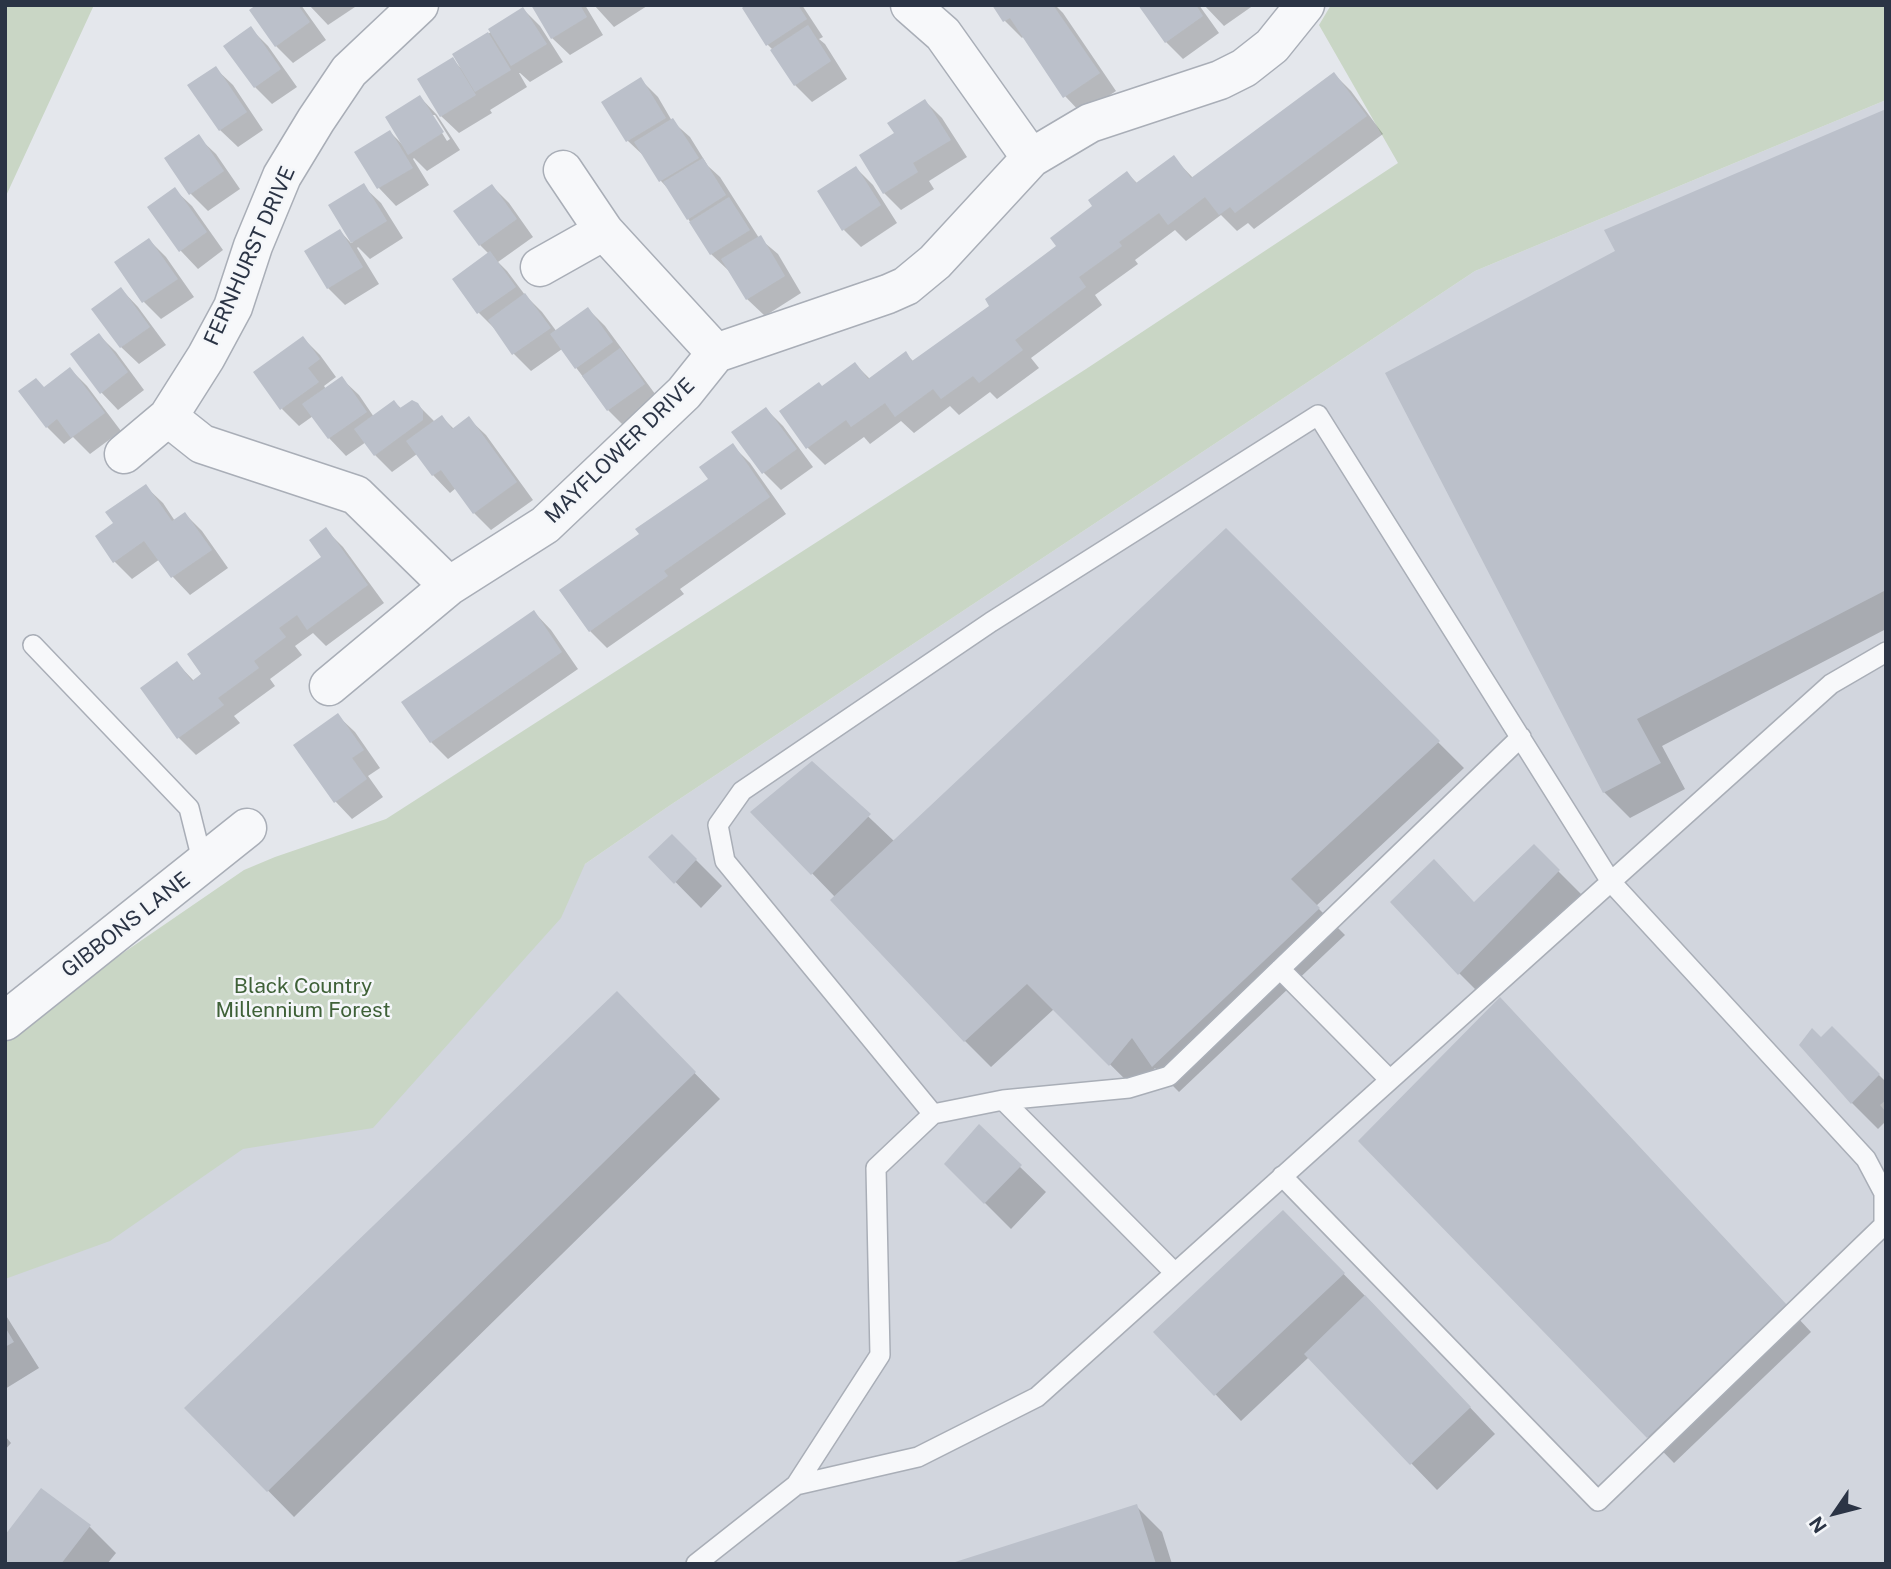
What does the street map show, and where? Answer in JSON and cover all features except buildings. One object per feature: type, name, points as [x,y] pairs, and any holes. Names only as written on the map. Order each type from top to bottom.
[{"type":"street","name":"FERNHURST DRIVE","points":[[124,454],[168,417],[206,357],[233,307],[253,246],[282,176],[316,120],[349,71],[419,5]]},
{"type":"street","points":[[910,5],[943,34],[1031,158]]},
{"type":"street","points":[[563,170],[604,231],[716,353],[906,286],[936,262],[1031,158],[1090,123],[1220,80],[1244,68],[1272,46],[1305,5]]},
{"type":"street","points":[[540,267],[604,231]]},
{"type":"street","name":"MAYFLOWER DRIVE","points":[[329,686],[449,586],[545,525],[684,393],[716,353]]},
{"type":"street","points":[[168,417],[202,444],[356,495],[449,586]]},
{"type":"street","name":"GIBBONS LANE","points":[[5,1021],[247,828]]},
{"type":"lane","points":[[933,1114],[724,861],[719,825],[742,791],[991,622],[1318,415],[1611,882],[1866,1158],[1884,1193],[1884,1225],[1598,1502],[1282,1176]]},
{"type":"lane","points":[[33,645],[189,808],[203,864]]},
{"type":"lane","points":[[796,1485],[918,1457],[1037,1397],[1831,684],[1886,652]]},
{"type":"lane","points":[[696,1564],[796,1485],[880,1355],[876,1168],[933,1114],[1003,1100],[1129,1088],[1169,1076],[1521,737]]},
{"type":"lane","points":[[1280,969],[1390,1080]]},
{"type":"lane","points":[[1003,1100],[1175,1273]]},
{"type":"shaded area","points":[[1886,100],[1886,1100],[1880,1105],[1886,1112],[1886,1564],[5,1564],[5,1242],[585,864],[1475,271]]},
{"type":"green space","points":[[5,5],[94,5],[5,198]]},
{"type":"green space","name":"Black Country Millennium Forest","points":[[1331,5],[1886,5],[1886,100],[1475,271],[585,864],[561,918],[373,1128],[243,1149],[110,1241],[5,1279],[5,1034],[244,870],[386,819],[1086,369],[1398,163],[1319,25]]}]
